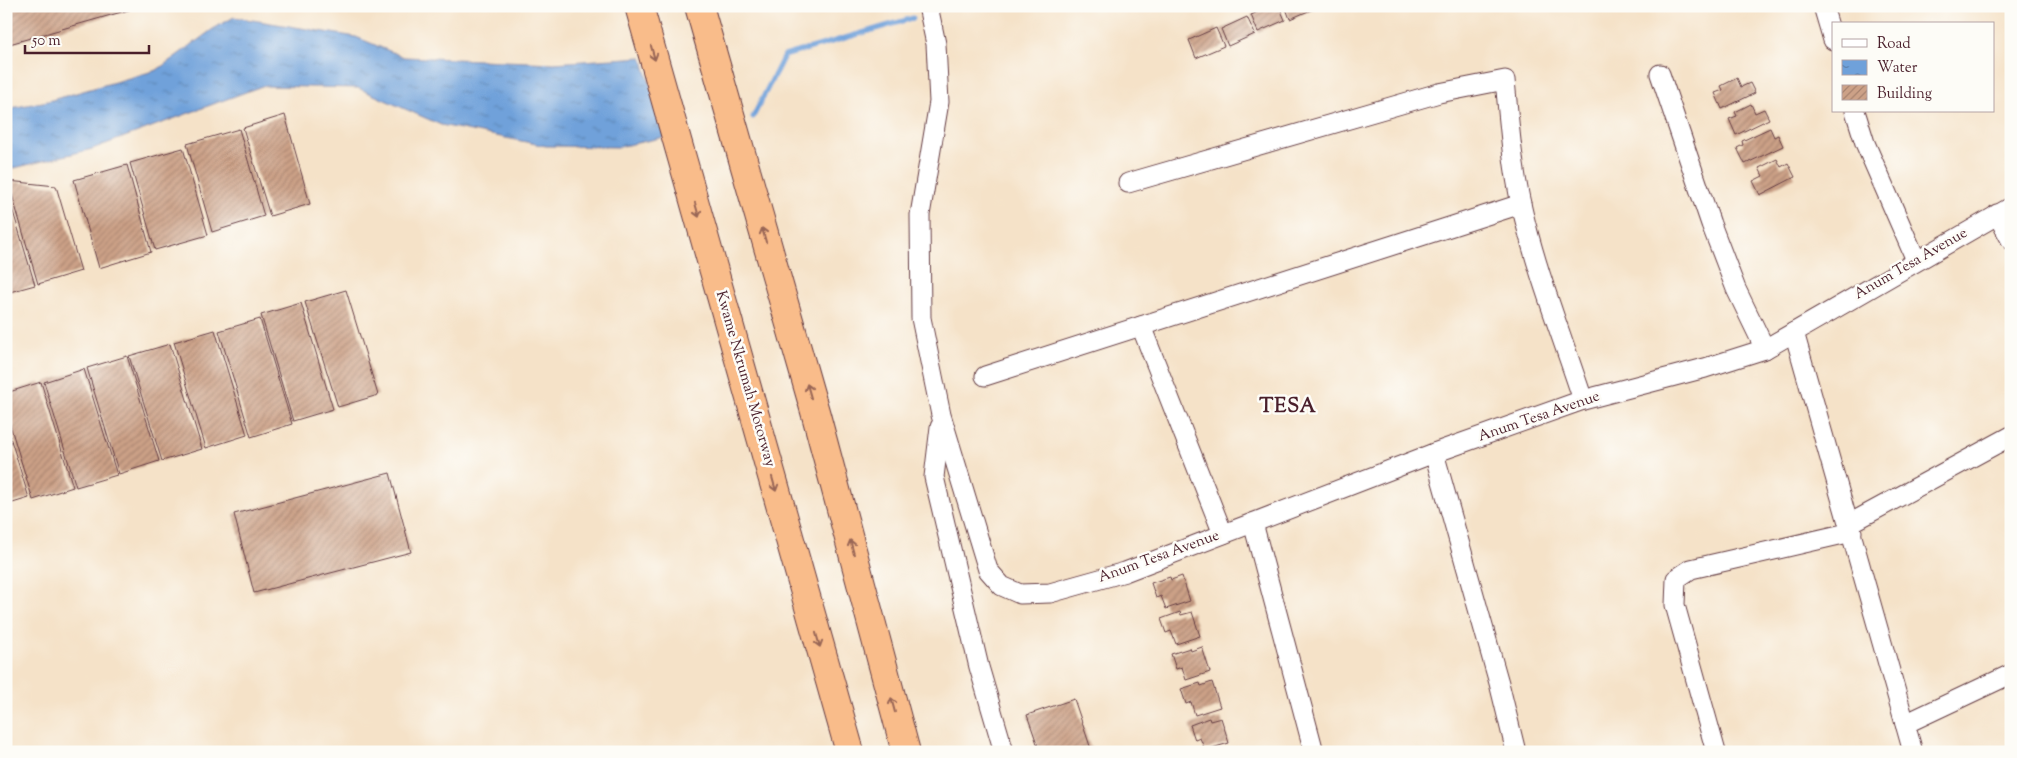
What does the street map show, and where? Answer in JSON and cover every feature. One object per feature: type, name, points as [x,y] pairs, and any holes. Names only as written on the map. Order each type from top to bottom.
[{"type":"highway","name":"Kwame Nkrumah Motorway","points":[[639,6],[850,752]]},
{"type":"highway","points":[[699,6],[816,415],[906,752]]},
{"type":"street","points":[[928,6],[936,44],[940,102],[920,215],[921,318],[941,415],[934,477],[980,667],[1004,752]]},
{"type":"street","points":[[1823,6],[1832,37]]},
{"type":"street","points":[[1660,74],[1711,224],[1736,289],[1765,349]]},
{"type":"street","points":[[1128,184],[1439,94],[1505,80],[1513,157],[1521,204],[1534,251],[1583,400]]},
{"type":"street","points":[[1856,112],[1865,143],[1916,260]]},
{"type":"street","points":[[986,376],[1521,204]]},
{"type":"street","points":[[2004,211],[2011,240]]},
{"type":"street","name":"Anum Tesa Avenue","points":[[941,415],[988,570],[1002,586],[1020,594],[1050,593],[1125,572],[1434,454],[1583,400],[1705,368],[1765,349],[1916,260],[2004,211]]},
{"type":"street","points":[[1141,326],[1224,534]]},
{"type":"street","points":[[1794,332],[1913,752]]},
{"type":"street","points":[[1716,752],[1675,605],[1676,579],[1691,569],[1850,528],[2011,436]]},
{"type":"street","points":[[1434,454],[1499,683],[1516,752]]},
{"type":"street","points":[[1253,523],[1314,752]]},
{"type":"street","points":[[1905,724],[2011,674]]},
{"type":"water","points":[[234,17],[356,37],[404,57],[554,63],[642,57],[665,137],[618,147],[546,146],[441,125],[358,88],[262,86],[92,149],[6,170],[6,109],[48,101],[157,70],[213,29]]},
{"type":"building","points":[[6,6],[139,6],[139,7],[6,45]]},
{"type":"building","points":[[1271,6],[1279,6],[1285,20],[1258,32],[1251,15]]},
{"type":"building","points":[[1285,6],[1320,6],[1290,19]]},
{"type":"building","points":[[1247,17],[1255,34],[1228,46],[1221,29]]},
{"type":"building","points":[[1216,28],[1224,46],[1196,58],[1189,40]]},
{"type":"building","points":[[1737,78],[1741,87],[1750,83],[1755,93],[1722,109],[1715,93],[1723,90],[1721,86]]},
{"type":"building","points":[[1751,104],[1755,113],[1764,109],[1769,119],[1736,135],[1729,119],[1737,116],[1735,112]]},
{"type":"building","points":[[285,115],[310,204],[270,216],[243,128]]},
{"type":"building","points":[[1770,128],[1774,137],[1778,135],[1783,146],[1745,164],[1737,148],[1743,145],[1742,141]]},
{"type":"building","points":[[239,129],[264,216],[212,232],[187,144]]},
{"type":"building","points":[[183,148],[208,235],[155,250],[130,163]]},
{"type":"building","points":[[1777,159],[1781,167],[1788,163],[1795,177],[1760,195],[1753,181],[1763,176],[1759,168]]},
{"type":"building","points":[[127,165],[151,252],[99,268],[74,180]]},
{"type":"building","points":[[8,181],[56,186],[81,271],[38,284]]},
{"type":"building","points":[[6,188],[35,285],[6,293]]},
{"type":"building","points":[[346,290],[378,395],[338,407],[305,302]]},
{"type":"building","points":[[301,303],[333,409],[293,421],[261,315]]},
{"type":"building","points":[[260,319],[292,424],[251,437],[219,331]]},
{"type":"building","points":[[215,330],[247,435],[206,448],[174,342]]},
{"type":"building","points":[[170,344],[202,449],[162,461],[129,356]]},
{"type":"building","points":[[127,356],[159,461],[119,474],[87,368]]},
{"type":"building","points":[[84,369],[117,475],[76,487],[44,382]]},
{"type":"building","points":[[41,382],[73,487],[33,500],[6,412],[6,393]]},
{"type":"building","points":[[6,424],[29,498],[6,505]]},
{"type":"building","points":[[390,473],[411,552],[254,593],[234,514]]},
{"type":"building","points":[[1182,576],[1190,601],[1166,609],[1161,596],[1156,598],[1151,583],[1170,577],[1171,580]]},
{"type":"building","points":[[1180,612],[1181,615],[1192,612],[1200,636],[1176,644],[1171,631],[1166,633],[1161,619]]},
{"type":"building","points":[[1202,647],[1210,672],[1186,680],[1182,667],[1176,669],[1171,654],[1190,648],[1191,651]]},
{"type":"building","points":[[1212,682],[1220,707],[1195,715],[1191,702],[1186,704],[1181,689],[1200,683],[1201,686]]},
{"type":"building","points":[[1074,699],[1092,752],[1040,752],[1027,715]]},
{"type":"building","points":[[1209,718],[1210,721],[1221,718],[1229,743],[1205,750],[1200,738],[1195,740],[1190,725]]},
{"type":"waterway","points":[[753,117],[784,56],[913,18]]},
{"type":"district","name":"TESA","points":[[1288,407]]}]
